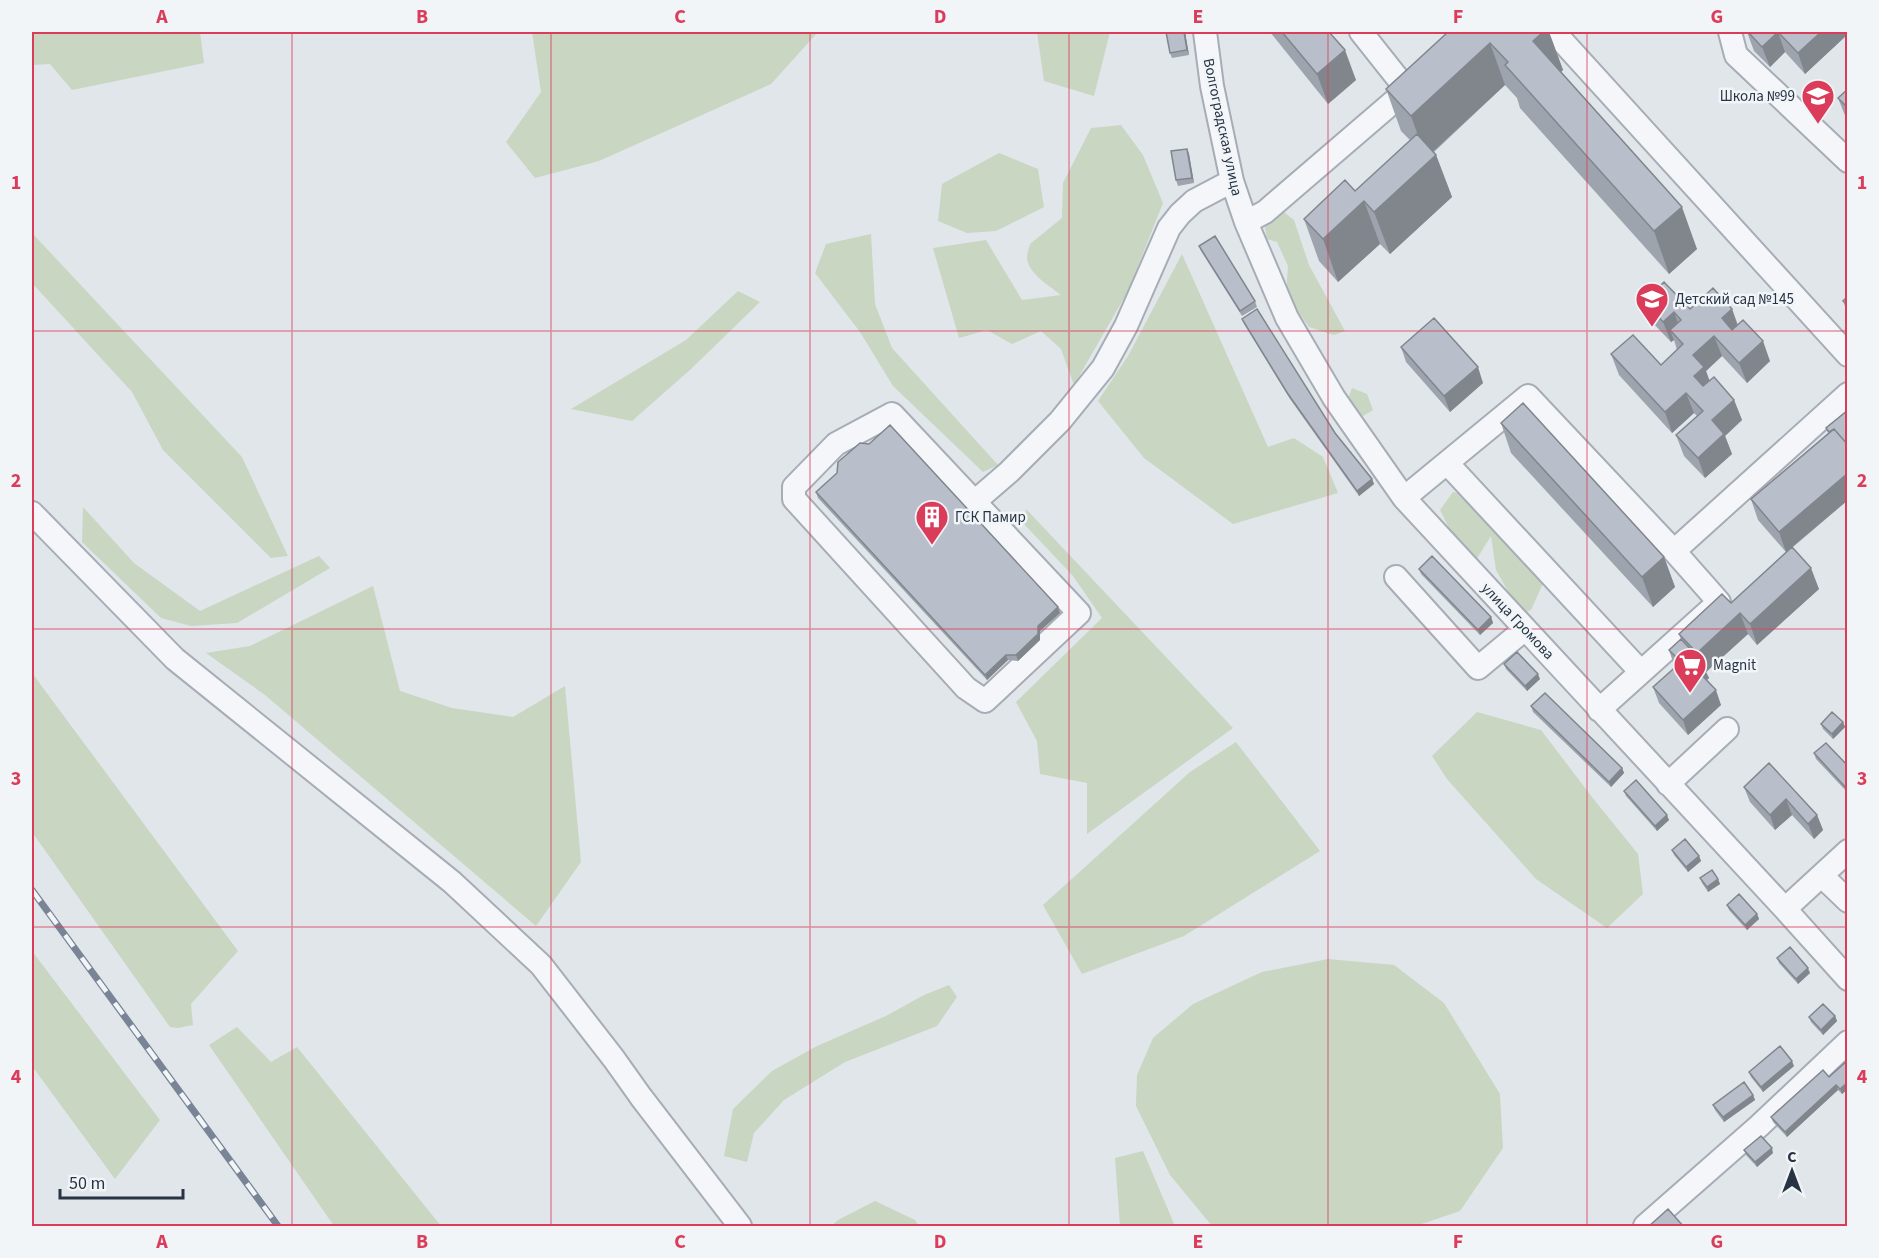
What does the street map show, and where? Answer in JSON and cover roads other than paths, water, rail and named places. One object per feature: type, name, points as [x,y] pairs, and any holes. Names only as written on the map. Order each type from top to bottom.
[{"type":"street","name":"Волгоградская улица","points":[[1205,32],[1212,86],[1232,181],[1246,222]]},
{"type":"street","points":[[1360,32],[1407,90]]},
{"type":"street","points":[[1554,32],[1848,355]]},
{"type":"street","points":[[1730,32],[1736,55],[1848,161]]},
{"type":"street","points":[[1246,222],[1265,212],[1433,68]]},
{"type":"street","points":[[970,505],[1015,467],[1060,421],[1103,368],[1126,326],[1169,228],[1180,214],[1194,201],[1232,181]]},
{"type":"street","name":"улица Громова","points":[[1246,222],[1287,318],[1334,398],[1404,498],[1848,979]]},
{"type":"street","points":[[1674,551],[1848,394]]},
{"type":"street","points":[[1404,498],[1528,396],[1674,551],[1719,602],[1599,710]]},
{"type":"street","points":[[892,414],[970,505],[1079,613],[985,701],[966,688],[794,499],[794,487],[836,444],[892,414]]},
{"type":"street","points":[[1447,463],[1641,672]]},
{"type":"street","points":[[32,513],[175,659],[452,882],[541,965],[740,1227]]},
{"type":"street","points":[[1396,577],[1478,668],[1525,629]]},
{"type":"street","points":[[1668,784],[1727,729]]},
{"type":"street","points":[[1785,909],[1848,852]]},
{"type":"street","points":[[1822,876],[1848,901]]},
{"type":"street","points":[[1646,1227],[1759,1126],[1848,1042]]},
{"type":"railway","points":[[32,890],[278,1226]]},
{"type":"place","name":"Школа №99","points":[[1818,125]]},
{"type":"place","name":"Детский сад №145","points":[[1652,328]]},
{"type":"place","name":"ГСК Памир","points":[[932,546]]},
{"type":"place","name":"Magnit","points":[[1690,694]]}]
